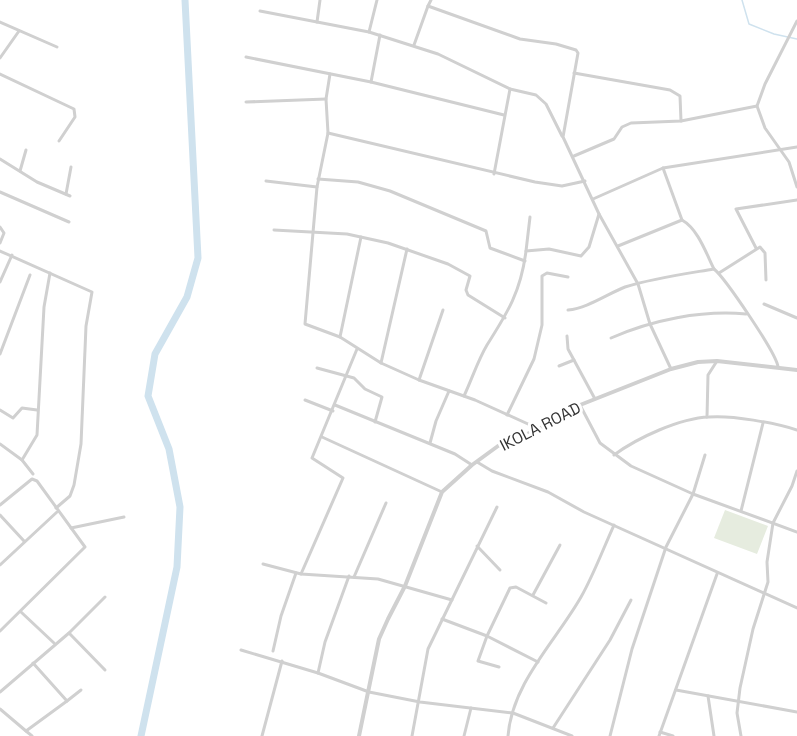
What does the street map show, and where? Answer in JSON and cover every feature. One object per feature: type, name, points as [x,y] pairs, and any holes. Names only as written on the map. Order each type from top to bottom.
[{"type":"street","points":[[317,22],[320,0]]},
{"type":"street","points":[[369,32],[377,0]]},
{"type":"street","points":[[414,45],[431,0]]},
{"type":"street","points":[[428,6],[520,39],[573,49],[578,53],[562,137]]},
{"type":"street","points":[[260,11],[369,32],[414,45],[510,88],[522,90],[542,101],[574,156],[599,213],[638,284],[650,324],[671,369]]},
{"type":"street","points":[[797,21],[765,84],[757,106],[765,128],[789,162],[797,187]]},
{"type":"street","points":[[0,22],[57,47]]},
{"type":"street","points":[[0,58],[19,31]]},
{"type":"street","points":[[371,82],[381,35]]},
{"type":"street","points":[[246,57],[371,82],[504,115]]},
{"type":"street","points":[[574,73],[670,90],[680,96],[681,121]]},
{"type":"street","points":[[0,74],[74,109],[75,117],[59,141]]},
{"type":"street","points":[[330,74],[326,99],[328,134],[318,178],[304,323],[307,327],[340,337],[381,363],[539,429]]},
{"type":"street","points":[[494,174],[510,88]]},
{"type":"street","points":[[246,102],[326,99]]},
{"type":"street","points":[[574,156],[614,139],[626,125],[681,121],[757,106]]},
{"type":"street","points":[[328,134],[494,174],[562,186],[585,181]]},
{"type":"street","points":[[593,199],[663,168],[797,147]]},
{"type":"street","points":[[20,171],[27,150]]},
{"type":"street","points":[[0,159],[37,182],[68,195],[71,167]]},
{"type":"street","points":[[663,168],[682,220],[687,223],[701,243],[714,269],[746,314],[756,323],[778,367]]},
{"type":"street","points":[[318,178],[358,183],[422,202],[486,231],[490,248],[525,261]]},
{"type":"street","points":[[266,181],[317,187]]},
{"type":"street","points":[[0,192],[69,222]]},
{"type":"street","points":[[756,248],[736,209],[797,200]]},
{"type":"street","points":[[526,251],[549,249],[581,256],[589,248],[599,213]]},
{"type":"street","points":[[464,396],[487,345],[505,318],[519,290],[530,217]]},
{"type":"street","points":[[618,246],[682,220]]},
{"type":"street","points":[[0,227],[3,232],[0,243]]},
{"type":"street","points":[[274,230],[361,237],[407,249],[467,272],[470,276],[466,290],[468,295],[505,318]]},
{"type":"street","points":[[340,337],[361,237]]},
{"type":"street","points":[[719,273],[756,248],[763,248],[765,280]]},
{"type":"street","points":[[381,363],[407,249]]},
{"type":"street","points":[[0,251],[92,292],[86,326],[81,444],[74,485],[70,496],[0,565]]},
{"type":"street","points":[[0,282],[12,255]]},
{"type":"street","points":[[568,310],[577,309],[599,298],[638,284],[689,271],[714,269]]},
{"type":"street","points":[[22,460],[37,435],[44,307],[50,273]]},
{"type":"street","points":[[507,415],[534,359],[542,325],[542,276],[547,273],[568,277]]},
{"type":"street","points":[[0,354],[30,275]]},
{"type":"street","points":[[764,304],[797,318]]},
{"type":"street","points":[[419,380],[443,310]]},
{"type":"street","points":[[610,338],[650,324],[699,315],[746,314]]},
{"type":"street","points":[[567,336],[568,349],[595,399]]},
{"type":"street","points":[[301,574],[343,478],[312,460],[357,349]]},
{"type":"street","points":[[559,366],[574,360]]},
{"type":"street","name":"IKOLA ROAD","points":[[359,736],[380,639],[405,586],[442,492],[474,463],[498,446],[539,429],[580,405],[671,369],[698,362],[717,362],[797,370]]},
{"type":"street","points":[[708,417],[708,375],[717,362]]},
{"type":"street","points":[[317,368],[354,378],[366,389],[382,397],[375,422]]},
{"type":"street","points":[[430,444],[436,421],[449,391]]},
{"type":"street","points":[[305,400],[333,411]]},
{"type":"street","points":[[335,405],[492,471],[534,485],[797,608]]},
{"type":"street","points":[[580,405],[595,436],[614,455],[631,466],[693,494],[797,532]]},
{"type":"street","points":[[0,410],[13,418],[22,408],[37,410]]},
{"type":"street","points":[[614,455],[636,441],[667,428],[708,417],[763,423],[797,430]]},
{"type":"street","points":[[741,510],[763,423]]},
{"type":"street","points":[[322,437],[442,492]]},
{"type":"street","points":[[0,444],[22,460],[33,474]]},
{"type":"street","points":[[610,736],[633,649],[666,548],[693,494],[705,455]]},
{"type":"street","points":[[741,736],[738,702],[751,639],[768,582],[767,562],[773,523],[797,471]]},
{"type":"street","points":[[0,505],[1,500],[34,480],[84,548],[0,631]]},
{"type":"street","points":[[318,673],[325,642],[386,503]]},
{"type":"street","points":[[412,736],[420,702],[423,666],[442,619],[497,507]]},
{"type":"street","points":[[0,515],[24,541]]},
{"type":"street","points":[[71,528],[124,517]]},
{"type":"street","points":[[508,736],[513,713],[538,662],[581,597],[614,524]]},
{"type":"street","points":[[533,596],[560,545]]},
{"type":"street","points":[[477,546],[500,570]]},
{"type":"street","points":[[263,564],[301,574],[352,577],[405,586],[452,600]]},
{"type":"street","points":[[273,651],[281,616],[296,573]]},
{"type":"street","points":[[673,736],[659,734],[718,573]]},
{"type":"street","points":[[499,667],[479,662],[487,636],[512,585],[546,603]]},
{"type":"street","points":[[0,692],[54,643],[69,633],[105,597]]},
{"type":"street","points":[[553,728],[610,640],[631,600]]},
{"type":"street","points":[[21,612],[54,643]]},
{"type":"street","points":[[442,619],[487,636],[538,662]]},
{"type":"street","points":[[69,633],[105,670]]},
{"type":"street","points":[[241,650],[282,661],[369,692],[420,702],[513,713],[569,736]]},
{"type":"street","points":[[262,736],[282,661]]},
{"type":"street","points":[[33,663],[67,701]]},
{"type":"street","points":[[26,731],[81,690]]},
{"type":"street","points":[[676,690],[797,712]]},
{"type":"street","points":[[708,696],[714,736]]},
{"type":"street","points":[[465,736],[471,708]]},
{"type":"street","points":[[0,710],[32,736]]},
{"type":"shaded area","points":[[725,510],[768,526],[757,554],[714,538]]},
{"type":"waterway","points":[[141,736],[177,567],[180,507],[169,449],[148,396],[155,354],[187,297],[198,258],[185,0]]},
{"type":"waterway","points":[[742,0],[749,24],[774,34],[797,39]]}]
